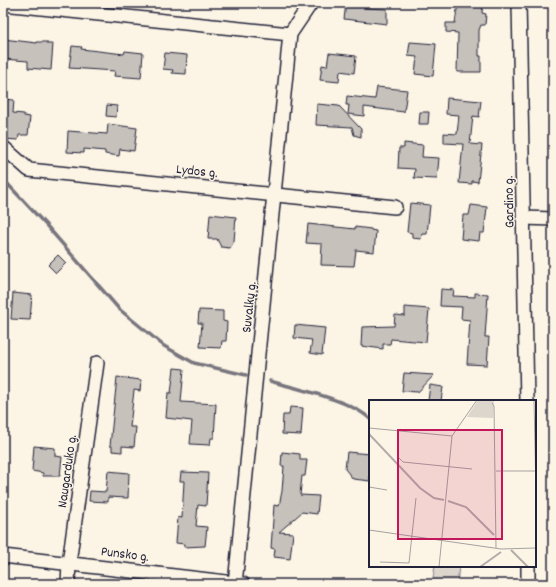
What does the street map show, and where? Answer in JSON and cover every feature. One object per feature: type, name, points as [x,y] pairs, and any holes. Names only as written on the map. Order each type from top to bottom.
[{"type":"street","points":[[3,4],[290,34],[311,3]]},
{"type":"street","name":"Gardino g.","points":[[518,3],[527,400]]},
{"type":"street","name":"Suvalkų g.","points":[[238,584],[290,34]]},
{"type":"street","name":"Lydos g.","points":[[3,147],[28,170],[395,206]]},
{"type":"street","points":[[524,218],[553,219]]},
{"type":"street","name":"Naugarduko g.","points":[[68,584],[69,563],[97,363]]},
{"type":"street","name":"Punsko g.","points":[[3,556],[238,584]]},
{"type":"street","points":[[528,567],[528,584]]},
{"type":"shaded area","points":[[435,567],[459,567],[457,584],[432,584]]},
{"type":"building","points":[[346,3],[365,3],[365,8],[387,9],[387,24],[344,19]]},
{"type":"building","points":[[458,3],[483,3],[482,13],[486,14],[485,25],[481,25],[479,30],[479,56],[481,56],[481,72],[457,72],[458,33],[446,32],[446,23],[455,23]]},
{"type":"building","points":[[3,39],[37,43],[47,42],[47,44],[53,44],[51,70],[28,68],[28,61],[3,59]]},
{"type":"building","points":[[410,42],[436,44],[433,76],[415,74],[417,57],[408,56]]},
{"type":"building","points":[[72,46],[82,47],[81,49],[124,54],[125,51],[143,53],[141,78],[114,76],[115,71],[69,68]]},
{"type":"building","points":[[165,53],[187,55],[186,74],[172,73],[173,70],[163,69]]},
{"type":"building","points":[[329,53],[356,56],[354,73],[340,71],[339,82],[320,80],[322,65],[327,66]]},
{"type":"building","points":[[377,87],[407,90],[404,112],[364,107],[364,116],[348,114],[349,105],[346,105],[347,96],[375,99]]},
{"type":"building","points":[[447,98],[481,101],[479,117],[473,116],[470,144],[482,145],[478,182],[472,181],[472,184],[459,183],[463,144],[444,143],[444,133],[457,134],[459,115],[446,114]]},
{"type":"building","points":[[3,99],[14,100],[13,113],[24,114],[24,116],[30,117],[28,135],[19,135],[18,140],[3,139]]},
{"type":"building","points":[[317,104],[339,106],[361,129],[361,137],[354,135],[352,127],[316,125]]},
{"type":"building","points":[[107,105],[117,106],[116,117],[106,116]]},
{"type":"building","points":[[420,112],[429,112],[428,124],[419,124]]},
{"type":"building","points":[[108,124],[137,128],[134,151],[120,149],[119,156],[105,154],[105,151],[84,149],[84,153],[67,152],[68,131],[107,134]]},
{"type":"building","points":[[404,143],[423,145],[422,157],[439,158],[437,179],[414,178],[415,169],[398,168],[399,148],[404,148]]},
{"type":"building","points":[[410,203],[430,205],[427,234],[422,234],[421,239],[412,238],[412,233],[407,232]]},
{"type":"building","points":[[471,205],[487,207],[484,233],[480,233],[479,241],[461,239],[463,215],[469,215]]},
{"type":"building","points":[[210,214],[236,217],[234,241],[230,248],[221,247],[217,239],[208,239]]},
{"type":"building","points":[[308,224],[355,229],[355,227],[376,231],[374,252],[356,250],[354,266],[321,265],[322,244],[306,243]]},
{"type":"building","points":[[58,255],[66,263],[56,273],[48,265]]},
{"type":"building","points":[[441,289],[454,290],[453,296],[475,297],[475,293],[488,294],[485,337],[489,337],[487,365],[467,364],[470,320],[461,319],[462,307],[440,306]]},
{"type":"building","points":[[13,293],[32,295],[30,320],[11,319]]},
{"type":"building","points":[[405,307],[429,309],[426,342],[391,339],[390,344],[383,344],[383,349],[361,346],[362,327],[394,326],[395,315],[405,316]]},
{"type":"building","points":[[199,310],[223,311],[223,321],[227,322],[226,341],[222,341],[221,348],[200,347],[202,323],[198,323]]},
{"type":"building","points":[[295,325],[325,328],[322,355],[310,353],[312,340],[294,338]]},
{"type":"building","points":[[174,368],[184,369],[181,402],[216,404],[214,438],[211,438],[210,445],[190,444],[192,421],[166,418],[168,393],[171,393]]},
{"type":"building","points":[[404,373],[434,375],[418,392],[402,391]]},
{"type":"building","points":[[117,377],[141,380],[140,391],[134,390],[130,427],[136,427],[134,447],[122,446],[122,452],[112,451],[112,446],[110,446]]},
{"type":"building","points":[[430,385],[443,387],[441,400],[428,400]]},
{"type":"building","points":[[290,407],[303,408],[301,435],[282,434],[283,415],[289,415]]},
{"type":"building","points":[[34,446],[55,448],[55,456],[62,457],[60,476],[43,476],[43,473],[32,471]]},
{"type":"building","points":[[282,452],[300,454],[300,460],[307,460],[305,476],[302,476],[300,495],[319,496],[317,514],[302,512],[279,532],[293,533],[290,559],[274,557],[275,549],[271,548],[274,505],[279,506],[282,491],[284,466],[281,466]]},
{"type":"building","points":[[347,452],[369,454],[369,481],[353,479],[345,469]]},
{"type":"building","points":[[108,471],[129,473],[128,498],[108,497],[108,502],[89,501],[90,491],[106,492]]},
{"type":"building","points":[[181,472],[208,473],[206,506],[198,505],[196,526],[207,527],[205,546],[184,547],[184,544],[176,543],[178,517],[182,518],[184,481],[180,481]]},
{"type":"waterway","points":[[3,179],[46,225],[119,309],[164,346],[194,363],[246,375]]},
{"type":"waterway","points":[[270,381],[337,401],[350,406],[369,418]]}]
